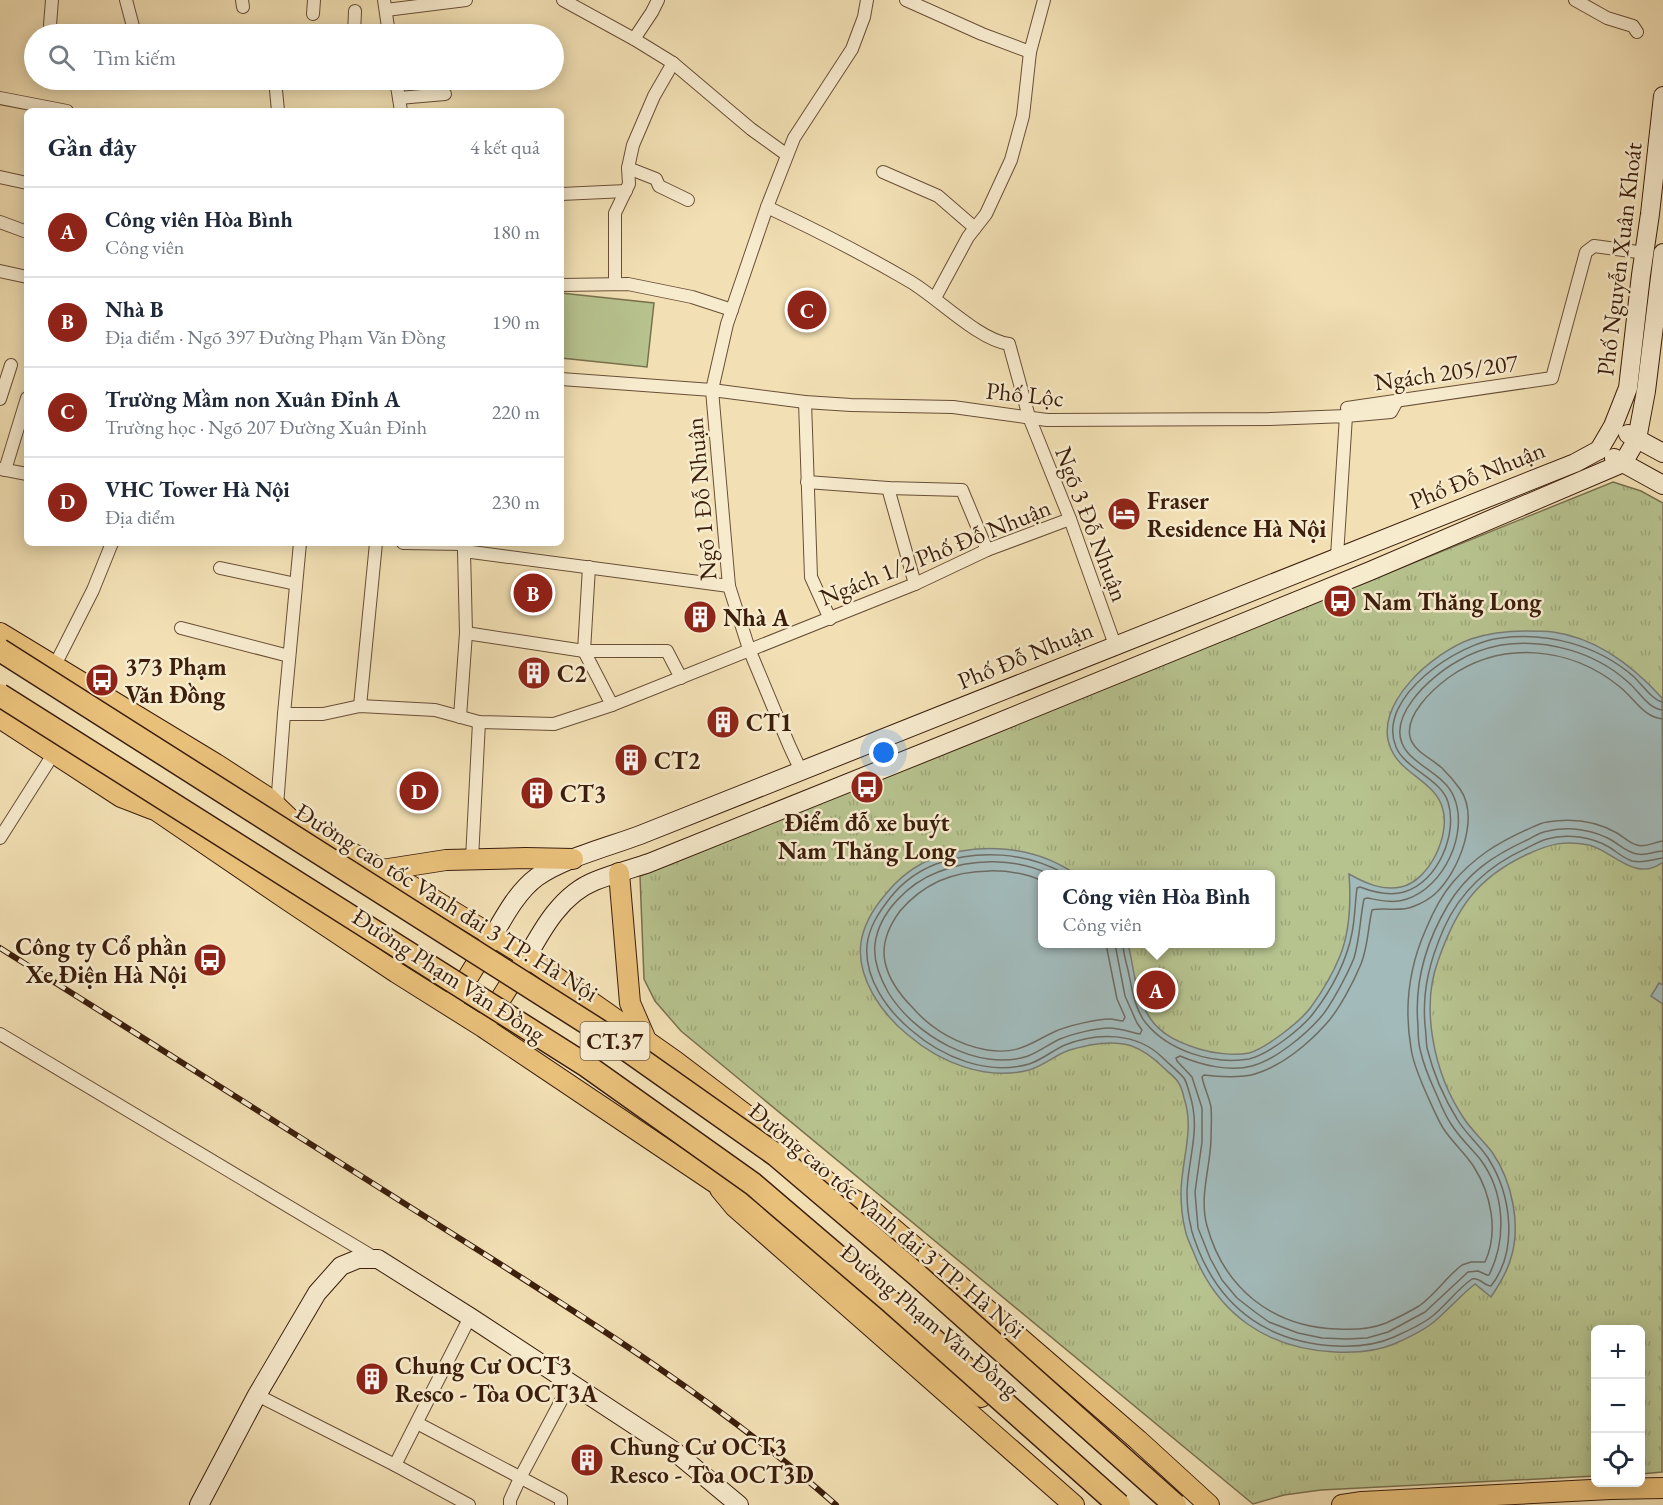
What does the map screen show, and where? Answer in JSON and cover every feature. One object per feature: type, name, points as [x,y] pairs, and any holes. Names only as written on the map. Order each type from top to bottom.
[{"type":"highway","name":"Đường cao tốc Vành đai 3 TP. Hà Nội","points":[[0,650],[606,1035],[776,1155],[916,1274],[1176,1505]]},
{"type":"highway","name":"CT.37","points":[[0,694],[587,1066],[753,1184],[891,1302],[1119,1505]]},
{"type":"main road","name":"Đường Phạm Văn Đồng","points":[[0,633],[267,796],[283,812],[527,957],[646,1040],[787,1146],[841,1194],[867,1206],[1138,1440],[1209,1505]]},
{"type":"main road","name":"Đường Phạm Văn Đồng","points":[[0,646],[259,810],[283,812]]},
{"type":"main road","name":"Đường Phạm Văn Đồng","points":[[0,703],[129,783],[157,810],[308,914],[483,1027],[714,1182],[743,1196],[1109,1505]]},
{"type":"main road","name":"Đường Phạm Văn Đồng","points":[[0,718],[121,797],[157,810]]},
{"type":"main road","points":[[382,870],[446,860],[573,859]]},
{"type":"main road","points":[[619,873],[630,1003],[646,1040]]},
{"type":"main road","points":[[450,1006],[493,936]]},
{"type":"main road","points":[[483,1027],[527,957]]},
{"type":"main road","name":"Đường Phạm Văn Đồng","points":[[714,1182],[744,1215],[1074,1505]]},
{"type":"main road","name":"Đường Phạm Văn Đồng","points":[[841,1194],[856,1219],[1176,1505]]},
{"type":"main road","points":[[1342,1505],[1362,1502],[1663,1488]]},
{"type":"street","points":[[50,24],[52,0]]},
{"type":"street","points":[[126,0],[132,24]]},
{"type":"street","points":[[313,14],[314,0]]},
{"type":"street","points":[[388,24],[385,5],[466,0]]},
{"type":"street","points":[[563,0],[673,63],[751,129],[787,155]]},
{"type":"street","points":[[634,39],[658,0]]},
{"type":"street","name":"Ngõ 1 Đỗ Nhuận","points":[[801,771],[749,649],[729,586],[712,390],[727,324],[787,155],[794,138],[852,49],[864,17],[867,0]]},
{"type":"street","points":[[906,0],[982,34],[1030,52]]},
{"type":"street","points":[[767,207],[815,229],[911,282],[935,298],[968,237],[986,214],[1011,160],[1023,116],[1030,52],[1044,0]]},
{"type":"street","points":[[1575,0],[1606,18],[1633,26],[1637,32]]},
{"type":"street","points":[[354,24],[355,11]]},
{"type":"street","points":[[615,284],[615,213],[629,184],[628,168],[633,145],[654,96],[673,63]]},
{"type":"street","points":[[275,90],[278,108]]},
{"type":"street","points":[[398,90],[400,105],[445,94]]},
{"type":"street","name":"Phố Nguyễn Xuân Khoát","points":[[1623,463],[1637,439],[1646,391],[1657,254],[1663,96]]},
{"type":"street","points":[[0,98],[52,108]]},
{"type":"street","points":[[628,168],[656,179],[658,186],[688,200]]},
{"type":"street","points":[[883,172],[938,196],[975,228]]},
{"type":"street","points":[[0,177],[24,182]]},
{"type":"street","points":[[564,194],[626,191]]},
{"type":"street","points":[[0,222],[24,231]]},
{"type":"street","name":"Ngách 205/207","points":[[1346,412],[1391,412],[1397,401],[1552,378],[1586,252],[1594,246],[1657,254]]},
{"type":"street","name":"Phố Nguyễn Xuân Khoát","points":[[1599,450],[1613,426],[1628,388],[1657,254]]},
{"type":"street","points":[[0,271],[24,276]]},
{"type":"street","points":[[564,285],[628,284],[692,297],[732,310]]},
{"type":"street","name":"Ngõ 3 Đỗ Nhuận","points":[[935,298],[980,333],[1009,344],[1029,417],[1070,519],[1115,645]]},
{"type":"street","points":[[0,399],[11,365]]},
{"type":"street","name":"Phố Lộc","points":[[564,379],[712,390],[805,402],[953,406],[1047,420],[1269,419],[1346,412]]},
{"type":"street","points":[[805,402],[811,578],[830,619]]},
{"type":"street","points":[[24,407],[2,470],[24,474]]},
{"type":"street","points":[[1337,556],[1346,412]]},
{"type":"street","points":[[1613,426],[1663,453]]},
{"type":"street","points":[[1599,450],[1663,485]]},
{"type":"street","name":"Phố Đỗ Nhuận","points":[[493,936],[520,894],[537,878],[573,859],[640,835],[1575,463],[1599,450]]},
{"type":"street","name":"Phố Đỗ Nhuận","points":[[527,957],[555,912],[571,896],[593,882],[864,777],[1371,571],[1623,463]]},
{"type":"street","points":[[807,482],[888,488],[962,490],[987,550]]},
{"type":"street","points":[[888,488],[915,584]]},
{"type":"street","name":"Ngách 1/2 Phố Đỗ Nhuận","points":[[284,714],[323,714],[360,706],[435,710],[479,722],[554,724],[612,705],[749,649],[830,619],[915,584],[987,550],[1070,519]]},
{"type":"street","points":[[54,667],[93,590],[111,546]]},
{"type":"street","points":[[283,812],[284,714],[300,546]]},
{"type":"street","points":[[360,706],[376,546]]},
{"type":"street","points":[[460,717],[466,633],[463,546],[589,567],[729,586]]},
{"type":"street","points":[[589,567],[584,651],[612,705]]},
{"type":"street","points":[[220,568],[296,584]]},
{"type":"street","points":[[1195,613],[1204,638]]},
{"type":"street","points":[[181,628],[289,656]]},
{"type":"street","points":[[466,633],[584,651],[667,651],[681,678]]},
{"type":"street","points":[[472,859],[479,722]]},
{"type":"street","points":[[0,838],[54,753]]},
{"type":"street","points":[[0,1034],[378,1259],[470,1317],[674,1451],[740,1505]]},
{"type":"street","points":[[199,1505],[257,1395],[317,1293],[341,1266],[358,1259],[378,1259]]},
{"type":"street","points":[[395,1465],[470,1317]]},
{"type":"street","points":[[510,1505],[521,1476],[570,1383]]},
{"type":"street","points":[[257,1395],[469,1505]]},
{"type":"street","points":[[417,1423],[521,1476],[561,1499],[561,1505]]},
{"type":"green space","points":[[564,293],[654,303],[647,367],[564,358]]},
{"type":"green space","points":[[1613,482],[1641,491],[1663,503],[1662,1472],[1645,1474],[1645,1325],[1591,1325],[1591,1476],[1321,1490],[1284,1495],[1253,1504],[681,1031],[655,1001],[644,979],[640,876]]},
{"type":"water","points":[[1504,632],[1550,632],[1585,640],[1613,655],[1639,675],[1662,698],[1663,862],[1653,868],[1643,869],[1624,864],[1589,845],[1565,843],[1543,848],[1510,863],[1481,885],[1461,911],[1445,942],[1433,980],[1430,1000],[1433,1042],[1438,1062],[1453,1100],[1463,1117],[1492,1152],[1505,1176],[1515,1219],[1510,1261],[1491,1297],[1475,1284],[1416,1334],[1380,1349],[1335,1352],[1288,1344],[1248,1324],[1231,1310],[1203,1273],[1189,1243],[1181,1206],[1188,1134],[1187,1110],[1179,1084],[1174,1077],[1139,1049],[1112,1043],[1072,1049],[1034,1068],[1013,1073],[981,1071],[949,1061],[908,1035],[880,1006],[863,969],[861,942],[864,929],[877,906],[895,884],[906,874],[932,859],[950,853],[987,848],[1006,849],[1042,857],[1068,870],[1038,870],[1038,948],[1129,948],[1141,1001],[1154,1024],[1165,1034],[1192,1047],[1223,1054],[1249,1053],[1256,1050],[1299,1020],[1311,1007],[1331,976],[1340,956],[1348,926],[1349,874],[1380,887],[1401,887],[1420,876],[1435,856],[1440,844],[1444,821],[1439,800],[1427,785],[1403,766],[1391,749],[1387,732],[1390,715],[1398,698],[1410,682],[1440,655],[1471,639]]},
{"type":"water","points":[[1659,983],[1663,985],[1663,1004],[1651,996]]},
{"type":"railway","points":[[0,948],[593,1324],[742,1428],[836,1505]]},
{"type":"place","name":"Trường Mầm non Xuân Đỉnh A","points":[[807,310]]},
{"type":"place","name":"Fraser Residence Hà Nội","points":[[1124,514]]},
{"type":"place","name":"Nhà B","points":[[533,593]]},
{"type":"place","name":"Nam Thăng Long","points":[[1340,601]]},
{"type":"place","name":"Nhà A","points":[[700,617]]},
{"type":"place","name":"C2","points":[[534,673]]},
{"type":"place","name":"373 Phạm Văn Đồng","points":[[102,680]]},
{"type":"place","name":"CT1","points":[[723,722]]},
{"type":"place","name":"CT2","points":[[631,760]]},
{"type":"place","name":"Điểm đỗ xe buýt Nam Thăng Long","points":[[867,787]]},
{"type":"place","name":"VHC Tower Hà Nội","points":[[419,791]]},
{"type":"place","name":"CT3","points":[[537,793]]},
{"type":"place","name":"Công ty Cổ phần Xe Điện Hà Nội","points":[[210,960]]},
{"type":"place","name":"Công viên Hòa Bình","points":[[1156,990]]},
{"type":"place","name":"Chung Cư OCT3 Resco - Tòa OCT3A","points":[[372,1379]]},
{"type":"place","name":"Chung Cư OCT3 Resco - Tòa OCT3D","points":[[587,1460]]}]
